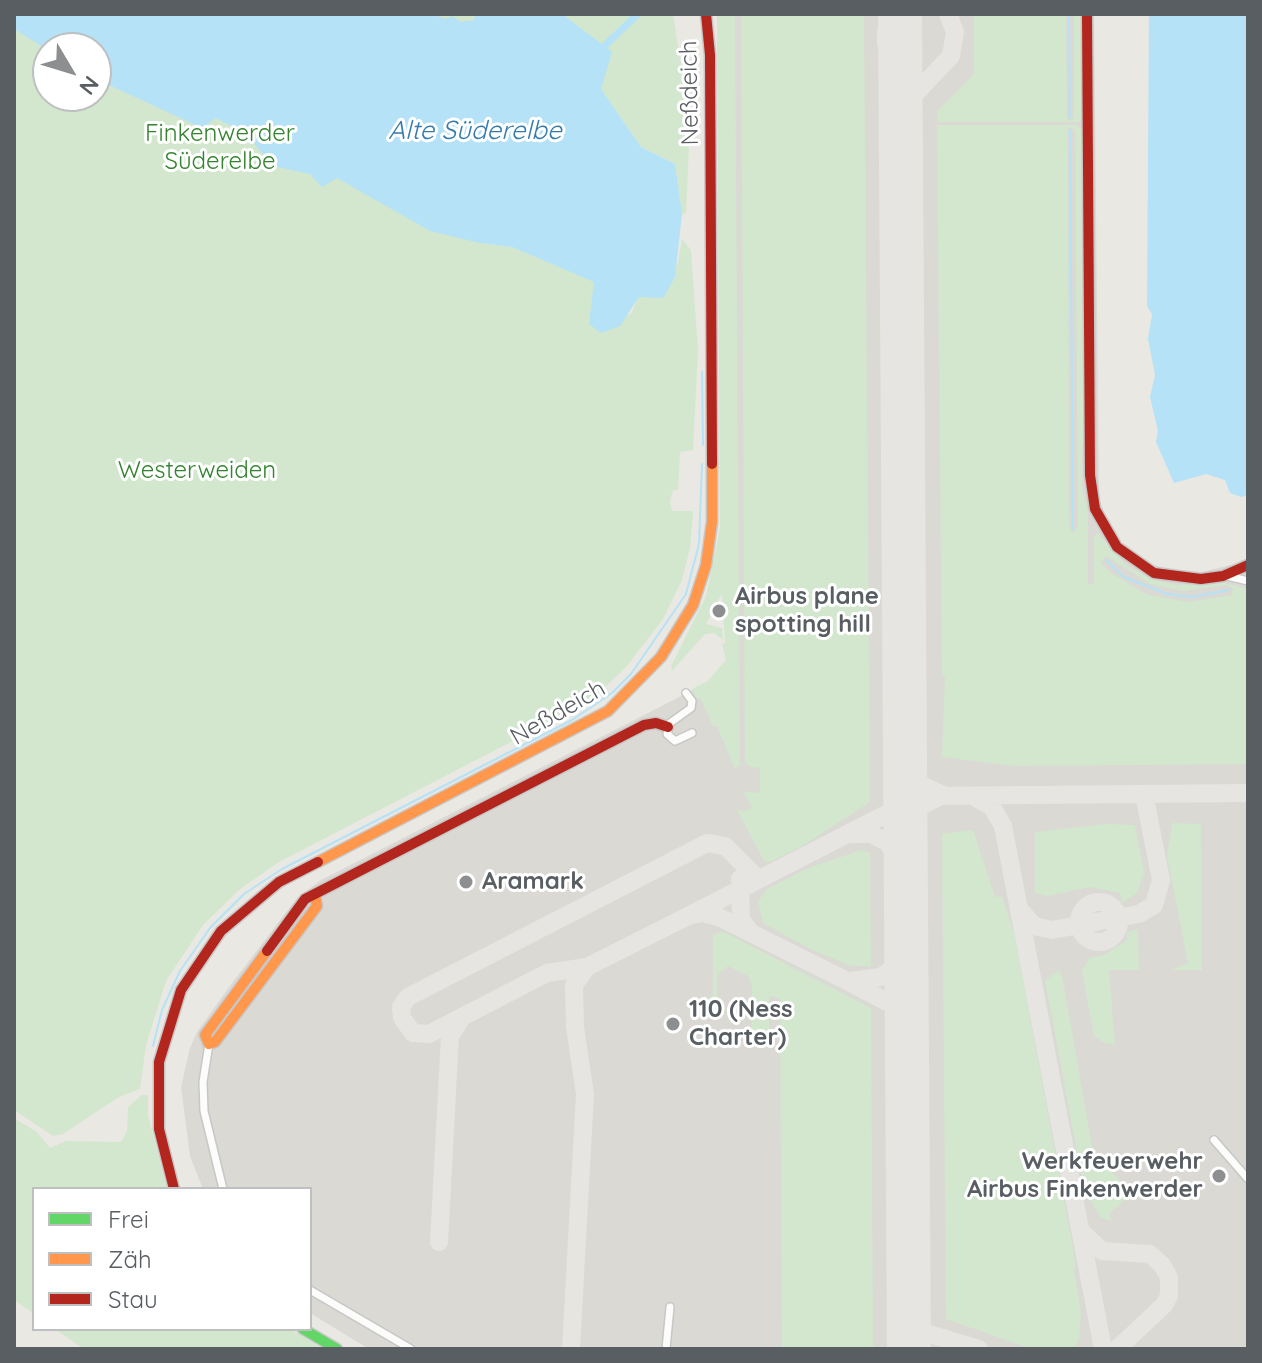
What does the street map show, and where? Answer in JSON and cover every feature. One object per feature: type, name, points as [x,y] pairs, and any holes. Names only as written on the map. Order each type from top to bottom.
[{"type":"street","name":"Neßdeich","points":[[174,1187],[159,1129],[159,1062],[181,990],[221,931],[279,882],[608,711],[661,657],[693,605],[706,565],[712,522],[710,55],[706,14]]},
{"type":"street","points":[[1087,14],[1093,501],[1107,535],[1137,565],[1178,579],[1223,576],[1248,581]]},
{"type":"street","points":[[1223,576],[1248,565]]},
{"type":"street","points":[[668,727],[691,708],[692,701],[686,693]]},
{"type":"street","points":[[223,1187],[204,1111],[203,1082],[209,1044],[205,1035],[297,909],[315,894],[644,725],[656,723],[668,727]]},
{"type":"street","points":[[668,727],[668,737],[675,741],[692,733]]},
{"type":"street","points":[[1214,1140],[1248,1179]]},
{"type":"street","points":[[312,1291],[411,1349]]},
{"type":"street","points":[[666,1349],[670,1307]]},
{"type":"street","points":[[306,1331],[337,1349]]},
{"type":"shaded area","points":[[732,14],[1094,14],[1099,499],[1111,529],[1122,544],[1149,564],[1193,574],[1248,561],[1248,1349],[369,1349],[312,1314],[312,1187],[202,1187],[190,1156],[181,1087],[190,1048],[197,1032],[229,987],[297,898],[321,880],[736,668]]},
{"type":"green space","points":[[14,14],[673,14],[690,123],[686,213],[682,214],[675,164],[641,147],[605,95],[480,243],[512,247],[595,282],[590,323],[631,314],[639,296],[663,298],[678,263],[682,239],[691,250],[698,350],[693,450],[680,452],[678,490],[673,490],[670,501],[672,511],[693,511],[690,548],[682,580],[663,619],[627,666],[592,700],[279,862],[239,890],[203,925],[166,981],[146,1045],[140,1089],[119,1097],[63,1134],[53,1136],[14,1110]]},
{"type":"green space","points":[[717,14],[735,14],[740,765],[735,769],[717,726],[713,727],[701,699],[693,696],[692,689],[708,681],[726,660],[722,644],[725,643],[722,593],[706,624],[722,628],[723,640],[714,633],[705,634],[672,671],[671,666],[706,596],[720,528]]},
{"type":"green space","points":[[741,14],[864,14],[870,802],[804,845],[770,862],[764,861],[737,810],[746,811],[752,806],[742,791],[760,793],[760,767],[752,768],[745,763]]},
{"type":"green space","points":[[974,14],[1066,14],[1067,120],[1074,119],[1074,14],[1083,14],[1084,119],[1078,122],[938,122],[937,111],[974,74]]},
{"type":"green space","points":[[937,125],[1076,125],[1084,130],[1086,443],[1082,445],[1082,489],[1088,512],[1088,584],[1094,584],[1094,537],[1097,533],[1127,566],[1151,579],[1177,585],[1224,583],[1248,589],[1248,764],[1014,766],[942,757],[945,677],[942,675]],"holes":[[[1068,127],[1075,130],[1078,526],[1073,533],[1069,527]],[[1106,556],[1150,584],[1184,591],[1226,585],[1233,588],[1232,595],[1188,602],[1148,595],[1111,573],[1101,563]]]},
{"type":"green space","points":[[1172,823],[1201,824],[1202,970],[1171,970],[1188,963],[1167,856]]},
{"type":"green space","points":[[1105,824],[1135,825],[1144,873],[1137,893],[1122,903],[1120,893],[1090,887],[1047,896],[1035,893],[1035,832]]},
{"type":"green space","points":[[973,830],[995,897],[1002,896],[1015,937],[1076,1264],[1074,1270],[1081,1312],[1079,1340],[1073,1349],[1032,1349],[946,1319],[942,834]]},
{"type":"green space","points":[[861,850],[870,853],[871,966],[851,966],[810,949],[763,923],[758,901],[767,889],[806,869]]},
{"type":"green space","points":[[1138,929],[1139,970],[1109,970],[1115,1044],[1104,1043],[1094,1036],[1082,970],[1089,958],[1104,955],[1127,940],[1127,932]]},
{"type":"green space","points":[[724,932],[871,1008],[873,1349],[782,1349],[780,998],[769,996],[769,1036],[761,1045],[751,1045],[752,987],[748,976],[728,966],[717,975],[717,997],[696,1006],[713,995],[713,934]]},
{"type":"green space","points":[[1058,971],[1062,975],[1093,1152],[1128,1189],[1129,1196],[1109,1214],[1112,1221],[1101,1218],[1084,1190],[1045,980]]},
{"type":"green space","points":[[142,1095],[148,1095],[148,1115],[166,1187],[32,1187],[32,1313],[14,1300],[14,1118],[37,1132],[50,1148],[66,1141],[121,1142],[127,1131],[128,1107]]},
{"type":"green space","points":[[58,1331],[293,1331],[323,1349],[84,1349]]},
{"type":"water","name":"Alte Süderelbe","points":[[14,14],[433,14],[445,19],[452,16],[461,22],[474,20],[475,14],[562,14],[612,52],[601,89],[641,147],[675,164],[682,214],[675,277],[663,298],[639,297],[620,326],[601,333],[589,324],[594,282],[512,247],[430,231],[337,178],[322,187],[310,174],[273,166],[246,134],[216,118],[202,128],[112,86],[112,32],[32,32],[32,40],[14,29]]},
{"type":"water","points":[[1149,14],[1248,14],[1248,495],[1241,497],[1230,493],[1225,480],[1206,474],[1174,483],[1156,442],[1158,431],[1150,397],[1155,375],[1148,339],[1152,314],[1147,306]]},
{"type":"waterway","points":[[597,53],[638,14]]},
{"type":"waterway","points":[[1069,14],[1070,118]]},
{"type":"waterway","points":[[1070,130],[1073,529]]},
{"type":"waterway","points":[[702,372],[703,445]]},
{"type":"waterway","points":[[153,1046],[162,1010],[180,971],[210,928],[244,894],[282,869],[572,720],[612,693],[631,674],[686,594],[699,544],[702,464]]},
{"type":"waterway","points":[[1106,560],[1124,577],[1167,594],[1192,597],[1229,590]]},
{"type":"taxiway","points":[[895,14],[886,32],[886,43],[898,69],[901,92]]},
{"type":"taxiway","points":[[901,124],[912,97],[951,56],[955,32],[948,14]]},
{"type":"taxiway","points":[[905,758],[918,783],[943,795],[919,807],[906,832]]},
{"type":"taxiway","points":[[907,1027],[893,1005],[845,980],[719,917],[702,913],[688,916],[921,796],[1248,793]]},
{"type":"taxiway","points":[[1022,912],[1034,926],[1052,930],[1139,914],[1154,905],[1161,880],[1144,794]]},
{"type":"taxiway","points":[[974,797],[992,807],[1003,826],[1103,1349]]},
{"type":"taxiway","points":[[850,834],[871,834],[887,842],[906,869]]},
{"type":"taxiway","points":[[688,916],[587,967],[547,973],[429,1034],[413,1033],[402,1018],[401,1007],[408,997],[707,843],[725,846],[758,879]]},
{"type":"taxiway","points":[[740,879],[741,920],[750,932]]},
{"type":"taxiway","points":[[1099,902],[1113,908],[1119,922],[1113,936],[1099,942],[1085,936],[1079,922],[1085,908],[1099,902]]},
{"type":"taxiway","points":[[851,981],[881,977],[896,966],[906,948]]},
{"type":"taxiway","points":[[571,1349],[585,1094],[575,1027],[574,985],[587,967]]},
{"type":"taxiway","points":[[439,1242],[450,1036],[462,1017]]},
{"type":"taxiway","points":[[1082,1232],[1102,1251],[1150,1254],[1163,1266],[1169,1278],[1169,1296],[1164,1305],[1117,1349]]},
{"type":"taxiway","points":[[909,1316],[911,1325],[920,1331],[979,1349]]},
{"type":"runway","points":[[900,14],[909,1349]]},
{"type":"traffic: fast","points":[[306,1331],[337,1349]]},
{"type":"traffic: slow","points":[[318,862],[608,711],[661,657],[693,605],[706,565],[712,522],[712,464]]},
{"type":"traffic: slow","points":[[267,951],[205,1035],[209,1044],[215,1042],[317,906],[315,894]]},
{"type":"traffic: jam","points":[[706,14],[710,55],[712,464]]},
{"type":"traffic: jam","points":[[1087,14],[1090,475],[1095,509],[1117,547],[1154,573],[1201,579],[1223,576],[1248,565]]},
{"type":"traffic: jam","points":[[267,951],[305,899],[644,725],[656,723],[668,727]]},
{"type":"traffic: jam","points":[[174,1187],[159,1129],[159,1062],[181,990],[221,931],[279,882],[318,862]]},
{"type":"place","name":"Airbus plane spotting hill","points":[[719,611]]},
{"type":"place","name":"Aramark","points":[[466,882]]},
{"type":"place","name":"110 (Ness Charter)","points":[[673,1024]]},
{"type":"place","name":"Werkfeuerwehr Airbus Finkenwerder","points":[[1219,1176]]},
{"type":"park label","name":"Finkenwerder Süderelbe","points":[[220,148]]},
{"type":"park label","name":"Westerweiden","points":[[197,471]]}]
